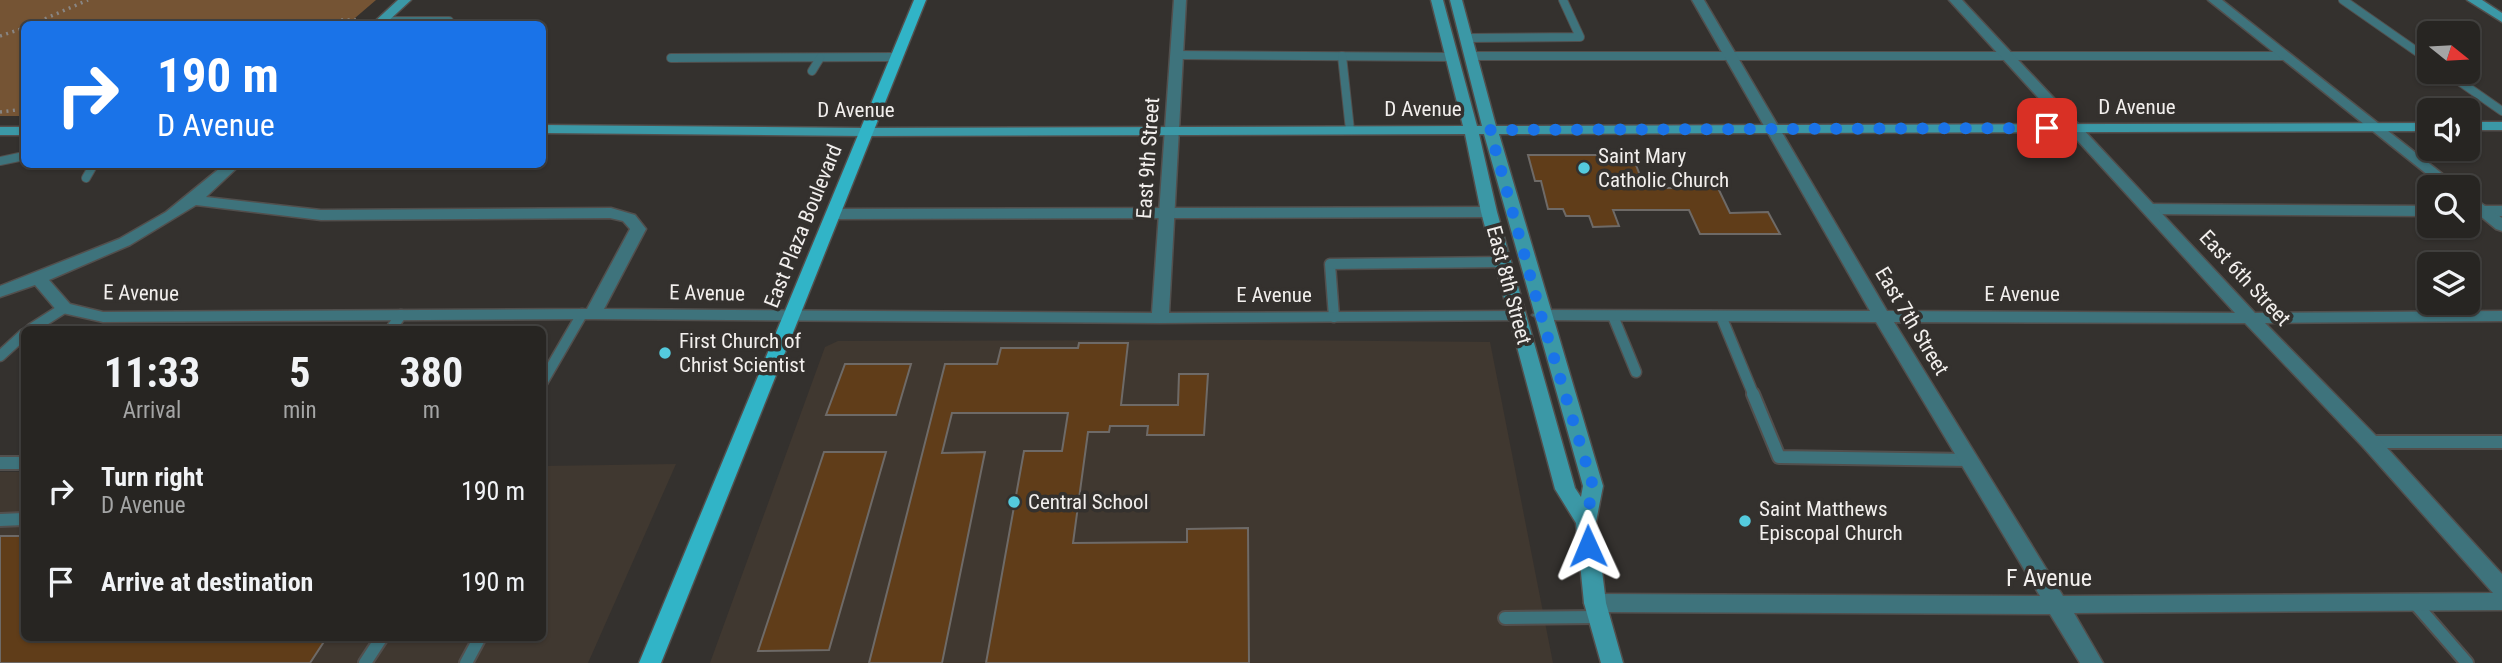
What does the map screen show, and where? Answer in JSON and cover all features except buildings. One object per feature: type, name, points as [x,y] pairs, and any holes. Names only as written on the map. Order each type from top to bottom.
[{"type":"main road","name":"East Plaza Boulevard","points":[[650,663],[920,0]]},
{"type":"street","points":[[382,21],[405,0]]},
{"type":"street","name":"East 9th Street","points":[[1160,318],[1180,0]]},
{"type":"street","name":"East 8th Street","points":[[1437,0],[1516,316],[1565,489],[1586,522]]},
{"type":"street","name":"East 8th Street","points":[[1455,0],[1541,315],[1593,486],[1586,522],[1597,610],[1612,663]]},
{"type":"street","name":"East 7th Street","points":[[1698,0],[1882,317],[2092,663]]},
{"type":"street","name":"East 6th Street","points":[[1955,0],[2250,318],[2370,442],[2502,588]]},
{"type":"street","points":[[2214,0],[2437,175]]},
{"type":"street","points":[[2473,0],[2502,18]]},
{"type":"street","points":[[2480,126],[2502,126]]},
{"type":"street","name":"D Avenue","points":[[546,129],[865,132],[2417,127]]},
{"type":"street","points":[[0,131],[21,131]]},
{"type":"street","points":[[0,292],[98,255],[158,223],[193,200],[229,168]]},
{"type":"street","points":[[193,200],[321,215],[611,213],[629,218],[638,229],[587,314]]},
{"type":"street","points":[[2480,214],[2502,226]]},
{"type":"street","points":[[39,279],[64,308]]},
{"type":"street","name":"E Avenue","points":[[64,308],[103,317],[396,322],[587,314],[1160,318],[1516,316]]},
{"type":"street","name":"E Avenue","points":[[1541,315],[2250,318],[2502,316]]},
{"type":"street","name":"F Avenue","points":[[1597,610],[2502,600]]},
{"type":"lane","points":[[1466,38],[1580,37],[1563,0]]},
{"type":"lane","points":[[2343,0],[2417,52]]},
{"type":"lane","points":[[1175,55],[1453,57]]},
{"type":"lane","points":[[1470,55],[1734,58],[2286,56]]},
{"type":"lane","points":[[1342,56],[1350,130]]},
{"type":"lane","points":[[671,58],[896,57]]},
{"type":"lane","points":[[812,72],[820,58]]},
{"type":"lane","points":[[2463,84],[2502,111]]},
{"type":"lane","points":[[0,161],[21,157]]},
{"type":"lane","points":[[86,178],[92,168]]},
{"type":"lane","points":[[2149,209],[2417,211]]},
{"type":"lane","points":[[2480,211],[2502,211]]},
{"type":"lane","points":[[833,214],[1489,212]]},
{"type":"lane","points":[[1334,317],[1330,264],[1503,262]]},
{"type":"lane","points":[[36,326],[64,308]]},
{"type":"lane","points":[[546,377],[587,314]]},
{"type":"lane","points":[[1614,316],[1636,372]]},
{"type":"lane","points":[[1721,316],[1779,457],[1969,460]]},
{"type":"lane","points":[[0,356],[21,337]]},
{"type":"lane","points":[[2370,442],[2502,442]]},
{"type":"lane","points":[[0,463],[21,463]]},
{"type":"lane","points":[[0,520],[21,519]]},
{"type":"lane","points":[[2414,601],[2467,663]]},
{"type":"lane","points":[[1505,618],[1597,610]]},
{"type":"lane","points":[[365,663],[379,641]]},
{"type":"lane","points":[[466,663],[478,641]]},
{"type":"path","points":[[40,21],[88,0]]},
{"type":"path","points":[[340,21],[356,20]]},
{"type":"path","points":[[0,36],[21,29]]},
{"type":"path","points":[[0,112],[21,109]]},
{"type":"shaded area","points":[[0,0],[376,0],[352,21],[21,21],[21,116],[0,116]]},
{"type":"shaded area","name":"Central School","points":[[838,341],[1490,342],[1553,663],[710,663],[825,347]]},
{"type":"shaded area","points":[[676,464],[588,663],[0,663],[0,472],[21,472],[21,641],[546,641],[546,466]]},
{"type":"place","name":"Saint Mary Catholic Church","points":[[1584,168]]},
{"type":"place","name":"First Church of Christ Scientist","points":[[665,353]]},
{"type":"place","name":"Central School","points":[[1014,502]]},
{"type":"place","name":"Saint Matthews Episcopal Church","points":[[1745,521]]},
{"type":"route","points":[[1588,546],[1586,522],[1593,486],[1541,315],[1490,130],[2047,128]]}]
